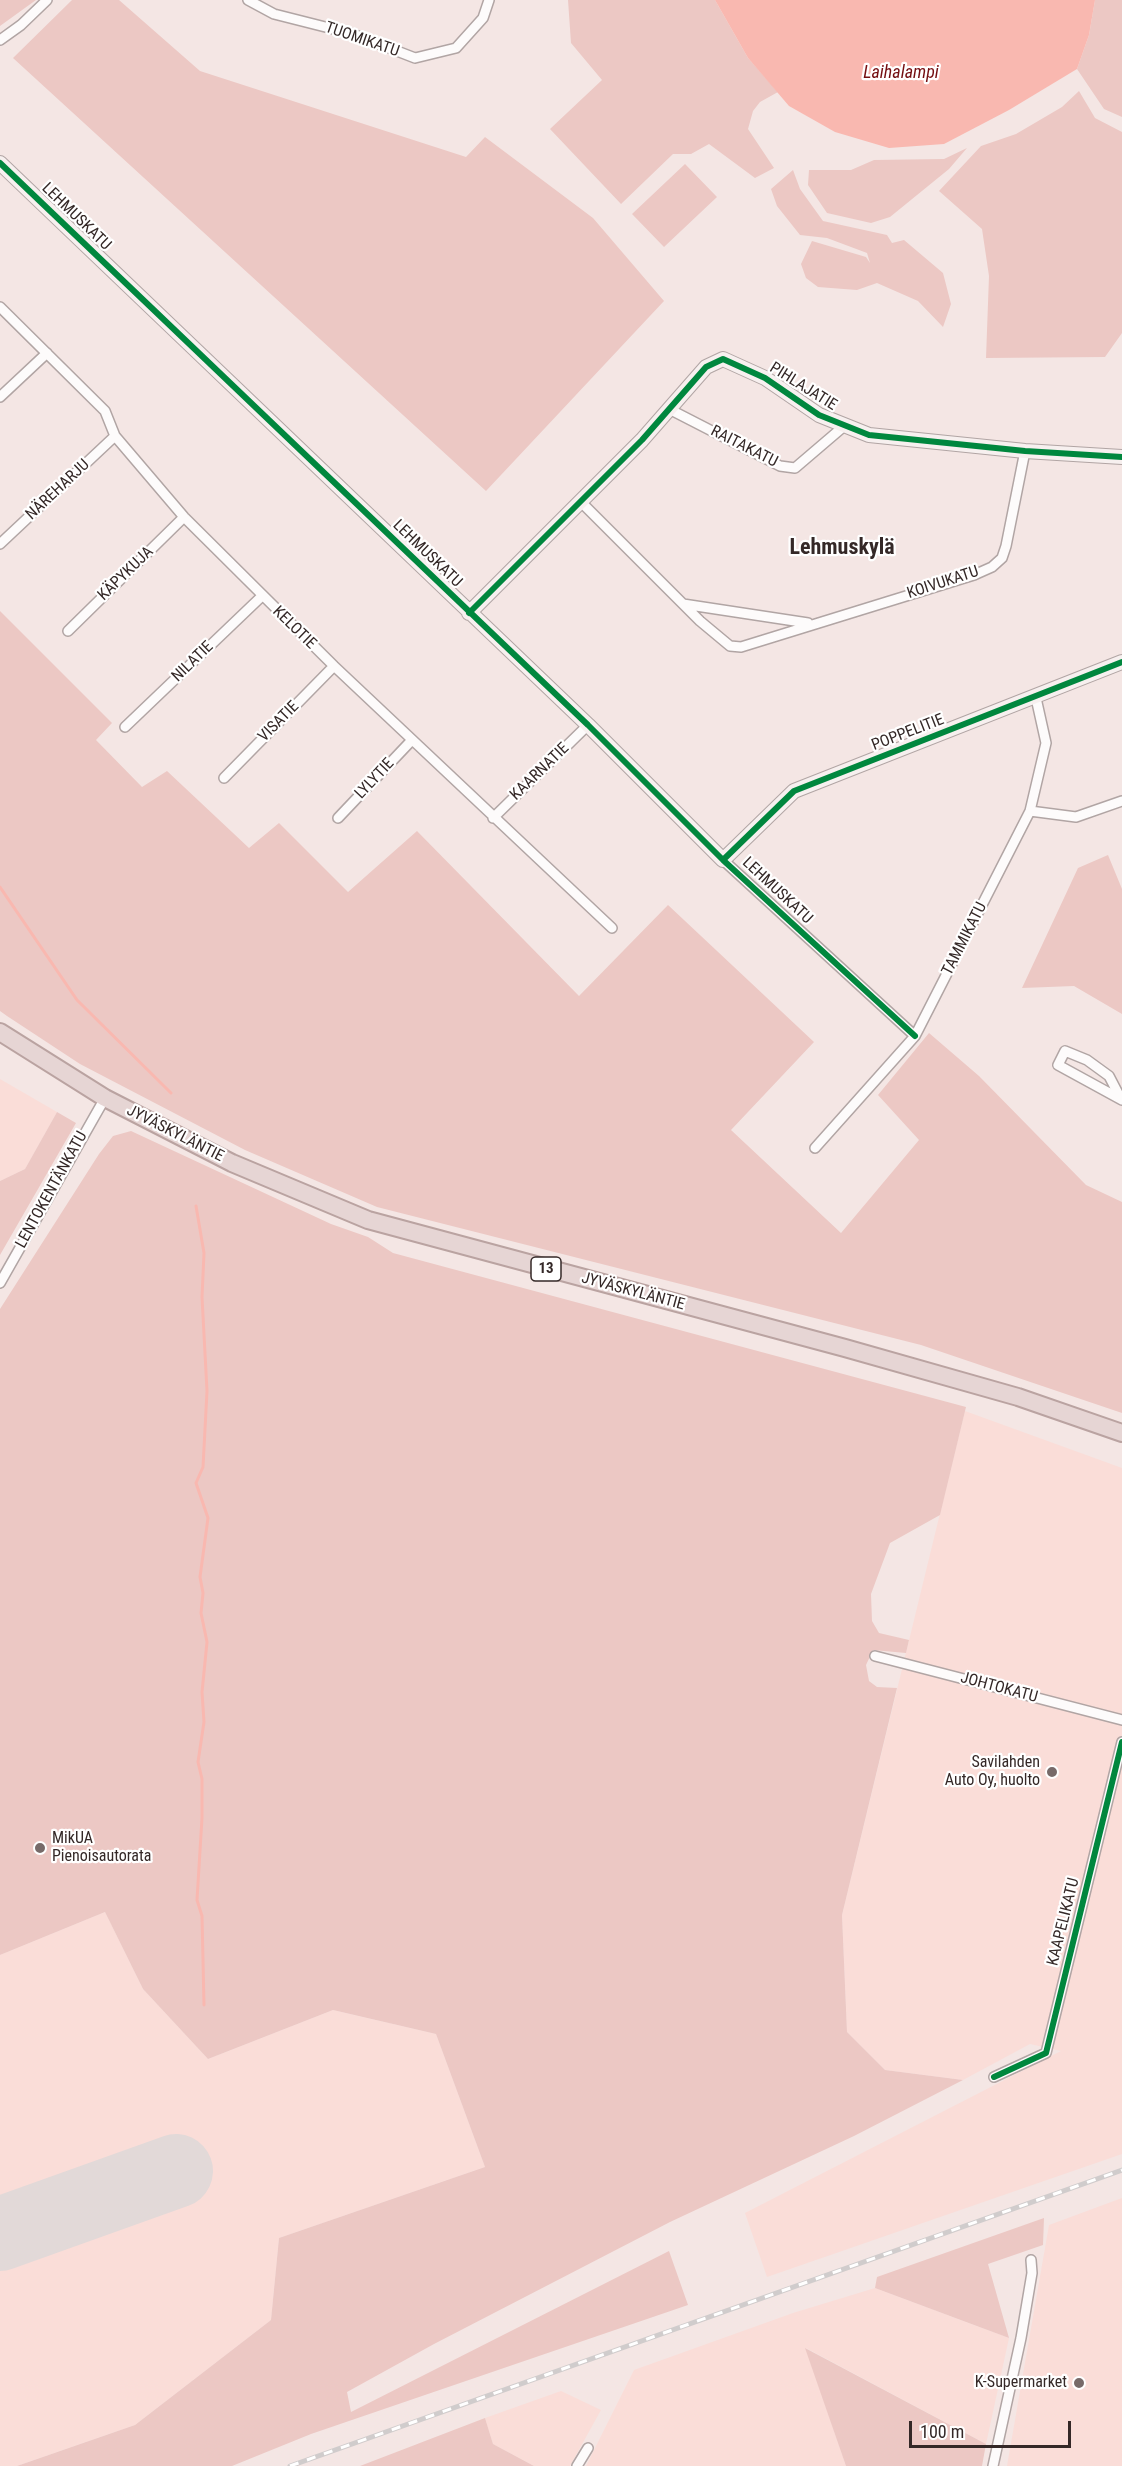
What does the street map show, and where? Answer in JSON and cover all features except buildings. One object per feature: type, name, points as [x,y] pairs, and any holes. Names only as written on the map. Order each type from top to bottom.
[{"type":"highway","name":"JYVÄSKYLÄNTIE","points":[[0,1032],[105,1098],[232,1163],[368,1220],[845,1348],[1018,1397],[1122,1433]]},
{"type":"street","points":[[0,40],[21,25],[47,0]]},
{"type":"street","name":"TUOMIKATU","points":[[248,0],[274,14],[353,34],[415,58],[456,48],[483,18],[489,0]]},
{"type":"street","name":"LEHMUSKATU","points":[[0,162],[588,725],[723,860],[915,1036]]},
{"type":"street","name":"KELOTIE","points":[[0,307],[105,411],[115,436],[184,517],[411,741],[612,928]]},
{"type":"street","points":[[0,397],[47,353]]},
{"type":"street","name":"PIHLAJATIE","points":[[469,613],[642,440],[706,367],[723,359],[765,378],[819,415],[843,427],[869,435],[1025,452],[1122,457]]},
{"type":"street","name":"RAITAKATU","points":[[669,409],[780,466],[795,468],[843,427]]},
{"type":"street","name":"NÄREHARJU","points":[[0,544],[115,436]]},
{"type":"street","name":"KOIVUKATU","points":[[580,501],[683,604],[730,646],[741,647],[974,575],[992,567],[1002,558],[1006,546],[1025,452]]},
{"type":"street","name":"KÄPYKUJA","points":[[68,631],[184,517]]},
{"type":"street","name":"NILATIE","points":[[125,727],[262,596]]},
{"type":"street","name":"KOIVUKATU","points":[[683,604],[810,624]]},
{"type":"street","name":"POPPELITIE","points":[[723,860],[794,791],[1036,698],[1122,662]]},
{"type":"street","name":"VISATIE","points":[[224,778],[334,666]]},
{"type":"street","name":"TAMMIKATU","points":[[814,1148],[915,1036],[1030,811],[1046,742],[1036,698]]},
{"type":"street","name":"KAARNATIE","points":[[493,818],[588,725]]},
{"type":"street","name":"LYLYTIE","points":[[338,818],[411,741]]},
{"type":"street","points":[[1030,811],[1076,817],[1122,801]]},
{"type":"street","points":[[1065,1051],[1087,1060],[1109,1076],[1122,1100],[1109,1095],[1058,1065],[1065,1051]]},
{"type":"street","name":"LENTOKENTÄNKATU","points":[[0,1283],[105,1098]]},
{"type":"street","name":"JOHTOKATU","points":[[875,1656],[1122,1720]]},
{"type":"street","name":"KAAPELIKATU","points":[[994,2077],[1046,2053],[1122,1742]]},
{"type":"street","points":[[993,2466],[1021,2337],[1032,2273],[1031,2260]]},
{"type":"street","points":[[577,2466],[588,2448]]},
{"type":"shaded area","points":[[0,0],[36,0],[0,26]]},
{"type":"shaded area","points":[[72,0],[119,0],[200,71],[466,157],[485,137],[593,218],[664,301],[486,491],[13,58]]},
{"type":"shaded area","points":[[568,0],[715,0],[748,58],[778,92],[760,102],[753,111],[748,129],[774,168],[755,178],[709,144],[691,154],[673,154],[621,204],[550,129],[602,80],[571,43]]},
{"type":"shaded area","points":[[1095,0],[1122,0],[1122,117],[1104,109],[1077,69],[1089,35]]},
{"type":"shaded area","points":[[1079,91],[1095,118],[1122,132],[1122,333],[1105,357],[986,358],[989,276],[982,229],[939,191],[981,146],[1016,134],[1062,107]]},
{"type":"shaded area","points":[[967,148],[949,169],[890,217],[871,223],[827,213],[808,185],[809,170],[851,170],[874,160],[944,159]]},
{"type":"shaded area","points":[[685,164],[717,197],[664,247],[632,214]]},
{"type":"shaded area","points":[[793,170],[800,189],[823,221],[887,235],[892,243],[904,240],[943,273],[951,304],[943,327],[918,301],[877,283],[857,290],[818,287],[806,278],[801,264],[812,241],[866,257],[870,263],[867,253],[827,238],[800,235],[777,206],[771,189]]},
{"type":"shaded area","points":[[0,611],[112,723],[96,740],[142,787],[167,771],[249,848],[279,823],[348,892],[417,831],[579,996],[668,905],[814,1042],[731,1130],[841,1233],[919,1140],[878,1095],[929,1033],[979,1076],[1086,1185],[1122,1202],[1122,1413],[921,1345],[377,1207],[245,1150],[80,1064],[0,1011]]},
{"type":"shaded area","points":[[1108,855],[1122,889],[1122,1014],[1074,986],[1022,988],[1078,868]]},
{"type":"shaded area","points":[[0,1079],[57,1112],[25,1169],[0,1181]]},
{"type":"shaded area","points":[[57,1112],[76,1123],[0,1255],[0,1181],[25,1169]]},
{"type":"shaded area","points":[[131,1131],[331,1224],[368,1237],[393,1253],[966,1407],[940,1515],[890,1543],[871,1594],[872,1621],[879,1633],[909,1640],[906,1653],[873,1650],[866,1665],[869,1681],[877,1687],[897,1688],[842,1915],[847,2032],[885,2070],[963,2080],[854,2136],[670,2222],[434,2344],[347,2392],[351,2412],[669,2251],[688,2305],[311,2434],[232,2466],[17,2466],[135,2425],[271,2320],[279,2238],[485,2167],[436,2034],[333,2010],[208,2059],[143,1989],[105,1912],[0,1955],[0,1309],[99,1154],[113,1136]]},
{"type":"shaded area","points":[[965,1411],[1122,1468],[1122,2154],[767,2277],[745,2213],[1061,2051],[1030,2044],[963,2080],[885,2070],[847,2032],[842,1915]]},
{"type":"shaded area","points":[[105,1912],[143,1989],[208,2059],[333,2010],[436,2034],[485,2167],[279,2238],[271,2320],[135,2425],[17,2466],[0,2466],[0,1955]]},
{"type":"shaded area","points":[[1122,2198],[1122,2466],[1007,2466],[1049,2225]]},
{"type":"shaded area","points":[[1044,2218],[1043,2245],[988,2264],[1009,2338],[875,2288],[877,2277]]},
{"type":"shaded area","points":[[875,2288],[1009,2338],[986,2444],[806,2348],[846,2466],[586,2466],[634,2370],[793,2313]]},
{"type":"shaded area","points":[[805,2348],[986,2444],[982,2466],[846,2466]]},
{"type":"shaded area","points":[[561,2391],[601,2410],[570,2466],[534,2466],[493,2444],[485,2418]]},
{"type":"shaded area","points":[[485,2418],[493,2444],[534,2466],[360,2466]]},
{"type":"water","name":"Laihalampi","points":[[715,0],[1095,0],[1089,35],[1077,69],[1009,110],[944,144],[889,148],[835,132],[789,106],[748,58]]},
{"type":"waterway","points":[[0,887],[77,1000],[171,1093]]},
{"type":"waterway","points":[[196,1206],[204,1253],[202,1297],[207,1391],[203,1467],[196,1483],[208,1518],[200,1577],[203,1593],[201,1613],[207,1642],[202,1692],[204,1722],[198,1762],[202,1779],[202,1818],[197,1900],[202,1916],[204,2005]]},
{"type":"runway","points":[[0,2234],[176,2171]]},
{"type":"railway","points":[[290,2466],[1122,2170]]},
{"type":"cycle path","points":[[0,163],[588,725],[723,860],[915,1036]]},
{"type":"cycle path","points":[[469,613],[642,440],[706,367],[723,359],[765,378],[819,415],[869,435],[1025,451],[1122,457]]},
{"type":"cycle path","points":[[723,860],[794,791],[1122,662]]},
{"type":"cycle path","points":[[994,2077],[1046,2053],[1122,1742]]},
{"type":"place","name":"Savilahden Auto Oy, huolto","points":[[1052,1772]]},
{"type":"place","name":"MikUA Pienoisautorata","points":[[40,1848]]},
{"type":"place","name":"K-Supermarket","points":[[1079,2383]]},
{"type":"district","name":"Lehmuskylä","points":[[842,548]]}]
